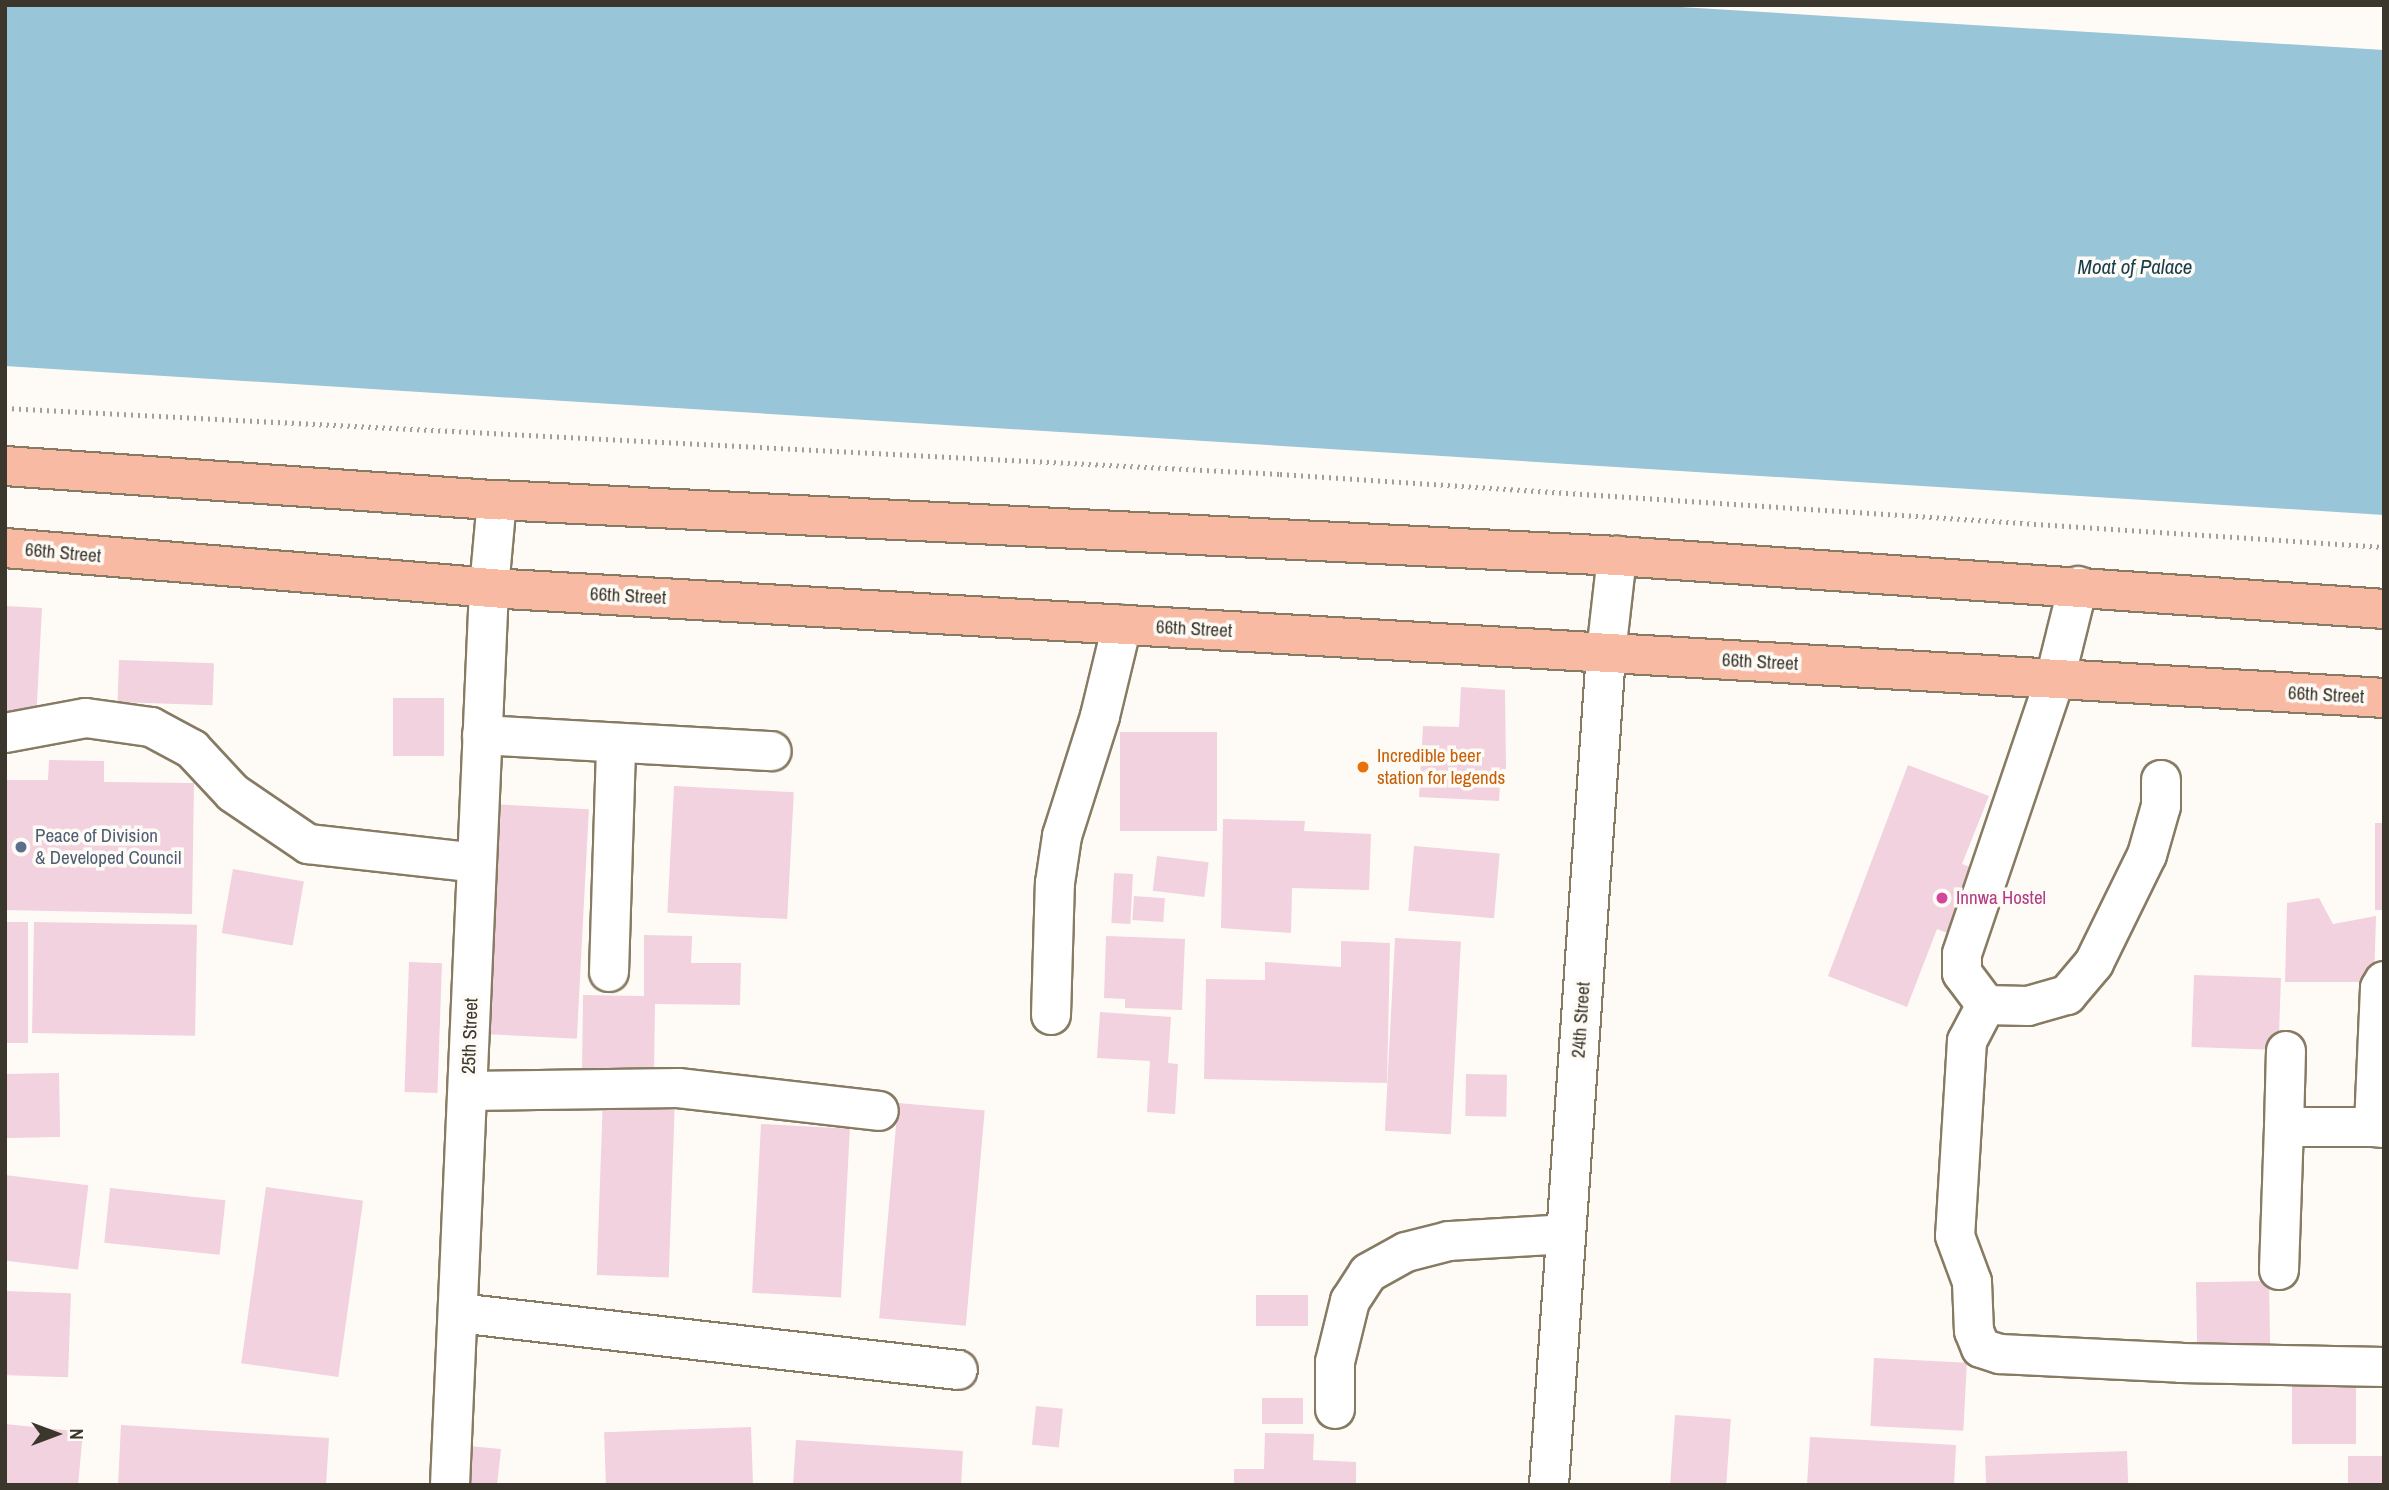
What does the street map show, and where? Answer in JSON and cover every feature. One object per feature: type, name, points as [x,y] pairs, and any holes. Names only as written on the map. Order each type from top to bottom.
[{"type":"main road","points":[[5,466],[497,500],[1617,556],[2384,609]]},
{"type":"main road","name":"66th Street","points":[[5,548],[489,588],[2384,698]]},
{"type":"street","name":"25th Street","points":[[450,1485],[482,734],[489,588],[497,500]]},
{"type":"street","name":"24th Street","points":[[1549,1485],[1606,653],[1617,556]]},
{"type":"street","points":[[1986,1005],[1962,973],[1962,954],[2055,679],[2078,586]]},
{"type":"street","points":[[1051,1014],[1055,883],[1062,836],[1100,716],[1122,625]]},
{"type":"street","points":[[5,733],[86,718],[151,727],[192,749],[233,793],[308,844],[477,863]]},
{"type":"street","points":[[482,734],[616,744],[772,751]]},
{"type":"street","points":[[609,972],[616,744]]},
{"type":"street","points":[[1986,1005],[2028,1006],[2067,995],[2094,963],[2147,855],[2161,806],[2161,780]]},
{"type":"street","points":[[2284,1127],[2379,1127],[2380,988],[2384,981]]},
{"type":"street","points":[[1986,1005],[1967,1041],[1955,1223],[1955,1236],[1972,1282],[1974,1331],[1980,1348],[2000,1354],[2181,1363],[2384,1367]]},
{"type":"street","points":[[2279,1270],[2286,1051]]},
{"type":"street","points":[[468,1091],[678,1088],[879,1111]]},
{"type":"street","points":[[1335,1409],[1335,1362],[1350,1301],[1368,1273],[1406,1252],[1449,1241],[1566,1234]]},
{"type":"street","points":[[457,1313],[958,1370]]},
{"type":"path","points":[[5,408],[1280,474],[2384,547]]},
{"type":"water","name":"Moat of Palace","points":[[5,5],[1647,5],[2384,50],[2384,515],[5,366]]},
{"type":"building","points":[[5,606],[42,608],[36,721],[5,719]]},
{"type":"building","points":[[119,660],[214,663],[212,705],[118,702]]},
{"type":"building","points":[[1461,687],[1505,690],[1506,769],[1501,769],[1499,801],[1419,797],[1423,726],[1459,727]]},
{"type":"building","points":[[393,698],[444,698],[444,756],[393,756]]},
{"type":"building","points":[[1120,732],[1217,732],[1217,831],[1120,831]]},
{"type":"building","points":[[49,760],[104,761],[104,782],[194,783],[192,914],[5,910],[5,780],[48,780]]},
{"type":"building","points":[[1908,765],[1989,796],[1962,864],[1999,877],[1973,943],[1937,929],[1907,1007],[1828,976]]},
{"type":"building","points":[[674,786],[794,792],[787,919],[667,913]]},
{"type":"building","points":[[490,804],[589,809],[577,1039],[478,1034]]},
{"type":"building","points":[[1223,819],[1305,821],[1304,831],[1371,834],[1369,890],[1292,888],[1291,933],[1221,928]]},
{"type":"building","points":[[2375,823],[2384,823],[2384,910],[2375,910]]},
{"type":"building","points":[[1414,846],[1500,853],[1494,918],[1408,911]]},
{"type":"building","points":[[1157,856],[1209,862],[1204,897],[1153,891]]},
{"type":"building","points":[[233,869],[304,882],[293,946],[222,933]]},
{"type":"building","points":[[1114,873],[1133,874],[1130,924],[1111,923]]},
{"type":"building","points":[[1134,896],[1165,898],[1163,922],[1132,920]]},
{"type":"building","points":[[2319,898],[2333,924],[2376,916],[2374,982],[2285,982],[2287,903]]},
{"type":"building","points":[[5,922],[28,922],[28,1043],[5,1043]]},
{"type":"building","points":[[34,922],[197,925],[195,1036],[32,1033]]},
{"type":"building","points":[[644,935],[692,936],[691,963],[741,963],[740,1005],[655,1004],[654,1074],[582,1073],[583,995],[644,996]]},
{"type":"building","points":[[1106,936],[1185,939],[1182,1010],[1125,1008],[1125,999],[1104,998]]},
{"type":"building","points":[[1395,938],[1461,941],[1451,1134],[1385,1131]]},
{"type":"building","points":[[1341,941],[1390,943],[1387,1083],[1204,1079],[1206,979],[1265,980],[1265,962],[1341,967]]},
{"type":"building","points":[[409,962],[442,963],[437,1093],[404,1092]]},
{"type":"building","points":[[2194,975],[2281,978],[2278,1050],[2191,1047]]},
{"type":"building","points":[[1100,1012],[1171,1017],[1168,1063],[1178,1064],[1175,1114],[1147,1112],[1150,1061],[1097,1058]]},
{"type":"building","points":[[59,1073],[60,1137],[6,1138],[5,1074]]},
{"type":"building","points":[[1466,1074],[1507,1075],[1506,1117],[1465,1116]]},
{"type":"building","points":[[603,1096],[675,1099],[669,1277],[597,1275]]},
{"type":"building","points":[[898,1103],[985,1111],[966,1326],[879,1318]]},
{"type":"building","points":[[761,1124],[850,1129],[841,1297],[752,1293]]},
{"type":"building","points":[[5,1175],[88,1185],[78,1270],[5,1261]]},
{"type":"building","points":[[266,1187],[363,1201],[338,1377],[241,1363]]},
{"type":"building","points":[[110,1188],[225,1200],[220,1255],[104,1243]]},
{"type":"building","points":[[2269,1281],[2270,1361],[2197,1362],[2196,1282]]},
{"type":"building","points":[[5,1291],[71,1293],[68,1377],[5,1375]]},
{"type":"building","points":[[1256,1295],[1308,1295],[1308,1326],[1256,1326]]},
{"type":"building","points":[[1874,1358],[1967,1363],[1963,1431],[1870,1426]]},
{"type":"building","points":[[2292,1370],[2356,1370],[2356,1444],[2292,1444]]},
{"type":"building","points":[[1262,1398],[1303,1398],[1303,1424],[1262,1424]]},
{"type":"building","points":[[1036,1406],[1063,1409],[1059,1448],[1032,1445]]},
{"type":"building","points":[[1675,1415],[1731,1419],[1726,1485],[1670,1485]]},
{"type":"building","points":[[5,1424],[83,1432],[78,1485],[5,1485]]},
{"type":"building","points":[[121,1425],[329,1438],[326,1485],[118,1485]]},
{"type":"building","points":[[751,1427],[753,1485],[606,1485],[604,1432]]},
{"type":"building","points":[[1265,1433],[1314,1434],[1313,1460],[1356,1462],[1356,1485],[1234,1485],[1234,1469],[1264,1469]]},
{"type":"building","points":[[1810,1437],[1956,1445],[1954,1485],[1807,1485]]},
{"type":"building","points":[[796,1440],[963,1451],[961,1485],[793,1485]]},
{"type":"building","points":[[458,1445],[501,1449],[497,1485],[468,1485]]},
{"type":"building","points":[[2127,1451],[2128,1485],[1986,1485],[1985,1456]]},
{"type":"building","points":[[2348,1456],[2384,1456],[2384,1485],[2348,1485]]},
{"type":"place","name":"Incredible beer station for legends","points":[[1363,767]]},
{"type":"place","name":"Peace of Division & Developed Council","points":[[21,847]]},
{"type":"place","name":"Innwa Hostel","points":[[1942,898]]}]
